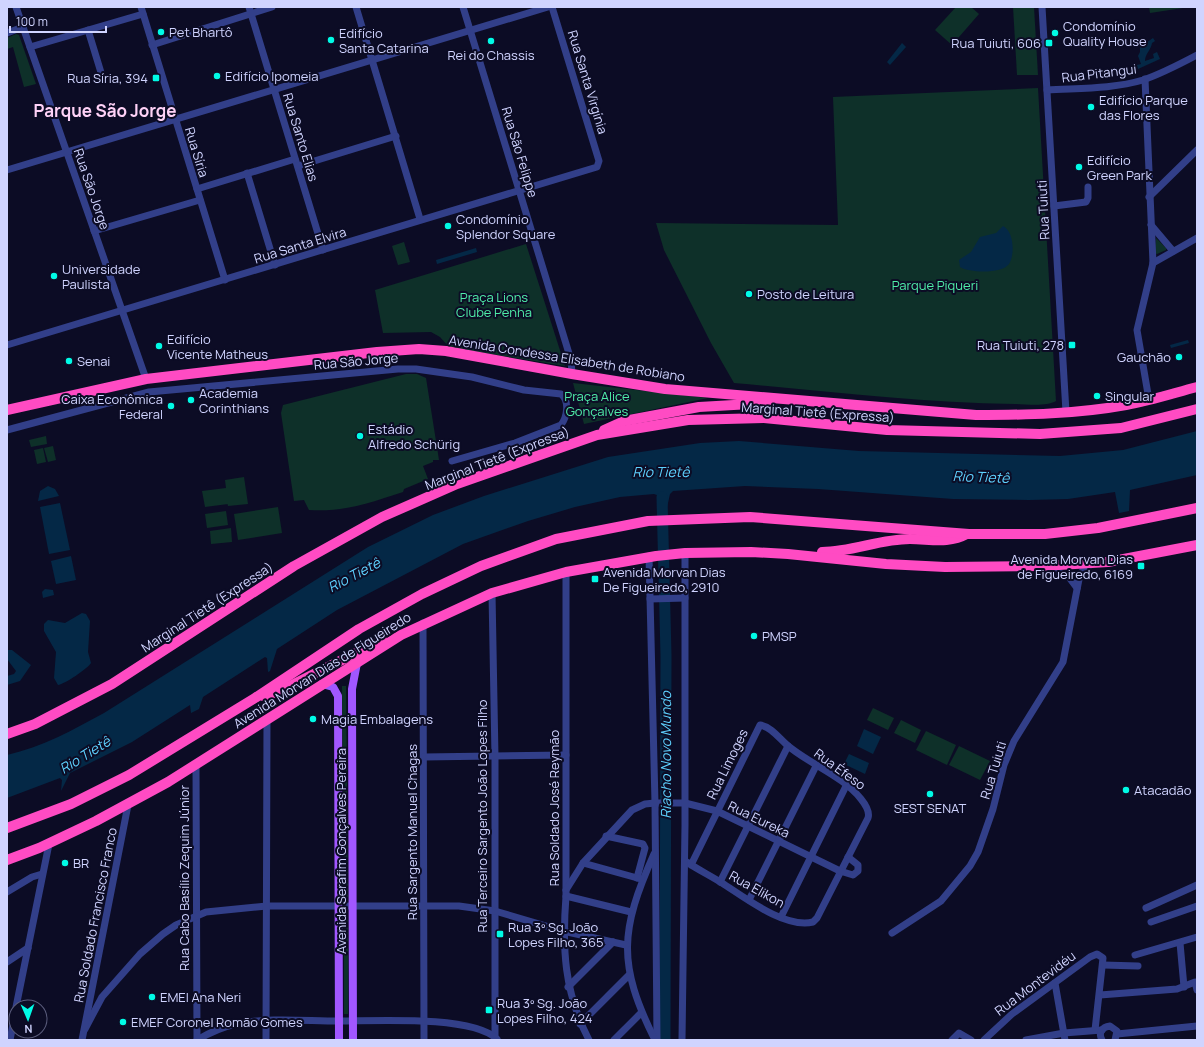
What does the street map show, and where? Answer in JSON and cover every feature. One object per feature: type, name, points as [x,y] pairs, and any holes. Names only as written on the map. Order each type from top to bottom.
[{"type":"highway","name":"Avenida Condessa Elisabeth de Robiano","points":[[7,410],[146,379],[377,352],[419,349],[446,351],[665,389],[976,415],[1066,412],[1120,406],[1149,400],[1197,386]]},
{"type":"highway","points":[[597,435],[624,421],[699,407],[765,403],[824,406],[830,403]]},
{"type":"highway","name":"Marginal Tietê (Expressa)","points":[[7,734],[35,724],[112,684],[294,566],[382,517],[458,484],[597,435],[688,420],[764,418],[887,430],[1040,434],[1121,428],[1197,410]]},
{"type":"highway","points":[[7,828],[71,804],[129,775],[255,698],[359,629],[422,594],[481,566],[556,539],[648,521],[750,517],[969,534],[1045,534],[1098,528],[1197,508]]},
{"type":"highway","points":[[788,554],[794,552],[846,550],[893,540],[951,540],[969,534]]},
{"type":"highway","name":"Avenida Morvan Dias de Figueiredo","points":[[7,860],[49,844],[128,805],[196,765],[401,634],[492,593],[566,572],[652,556],[685,553],[751,552],[788,554],[886,564],[944,567],[1042,566],[1116,561],[1197,545]]},
{"type":"highway","points":[[255,698],[276,692],[351,657],[388,637],[395,634],[401,634]]},
{"type":"main road","name":"Avenida Serafim Gonçalves Pereira","points":[[353,1040],[352,689],[357,663]]},
{"type":"main road","name":"Avenida Serafim Gonçalves Pereira","points":[[322,684],[333,687],[338,696],[339,1040]]},
{"type":"street","name":"Rua São Jorge","points":[[16,7],[146,379]]},
{"type":"street","points":[[152,44],[250,10],[272,7]]},
{"type":"street","points":[[356,7],[420,219]]},
{"type":"street","name":"Rua São Felippe","points":[[463,7],[571,360],[572,374]]},
{"type":"street","points":[[7,170],[548,7]]},
{"type":"street","name":"Rua Santa Virgínia","points":[[552,7],[599,160],[599,165]]},
{"type":"street","name":"Rua Tuiuti","points":[[1042,7],[1066,412]]},
{"type":"street","name":"Rua Santo Elias","points":[[250,10],[323,250]]},
{"type":"street","points":[[30,47],[88,30],[142,11]]},
{"type":"street","name":"Rua Síria","points":[[142,11],[225,280]]},
{"type":"street","points":[[7,33],[23,27]]},
{"type":"street","points":[[88,30],[103,79]]},
{"type":"street","name":"Rua Pitangui","points":[[1047,90],[1111,86],[1145,79],[1197,55]]},
{"type":"street","points":[[1145,79],[1153,263],[1137,330],[1149,400]]},
{"type":"street","points":[[298,166],[396,136]]},
{"type":"street","points":[[1149,197],[1197,150]]},
{"type":"street","points":[[196,189],[295,159]]},
{"type":"street","name":"Rua Santa Elvira","points":[[7,345],[275,265],[420,219],[595,168],[599,165]]},
{"type":"street","points":[[247,174],[275,265]]},
{"type":"street","points":[[1054,206],[1086,202],[1088,198],[1088,187]]},
{"type":"street","points":[[94,231],[200,200]]},
{"type":"street","points":[[1151,225],[1173,251]]},
{"type":"street","points":[[1153,263],[1197,238]]},
{"type":"street","name":"Rua São Jorge","points":[[7,430],[149,392],[398,369],[416,369],[472,378],[524,390],[560,394],[564,396],[566,403],[566,414],[560,425],[515,443],[452,460]]},
{"type":"street","points":[[682,1040],[685,861],[685,553]]},
{"type":"street","points":[[652,556],[650,599],[658,803],[656,851],[656,1040]]},
{"type":"street","name":"Rua Tuiuti","points":[[892,933],[941,901],[970,866],[978,852],[993,809],[1004,765],[1014,741],[1063,662],[1083,570],[1095,563]]},
{"type":"street","points":[[1042,566],[1068,576],[1078,588]]},
{"type":"street","name":"Rua Soldado José Reymão","points":[[566,572],[566,893],[563,931],[568,987],[580,1024],[589,1040]]},
{"type":"street","name":"Rua Terceiro Sargento João Lopes Filho","points":[[492,593],[495,757],[496,1039]]},
{"type":"street","points":[[650,599],[685,598]]},
{"type":"street","name":"Rua Sargento Manuel Chagas","points":[[423,624],[424,1040]]},
{"type":"street","points":[[266,1040],[267,719]]},
{"type":"street","name":"Rua Éfeso","points":[[758,726],[768,727],[788,746],[846,786],[862,800],[868,814],[840,871]]},
{"type":"street","name":"Rua Limoges","points":[[692,865],[758,726]]},
{"type":"street","points":[[720,882],[788,746]]},
{"type":"street","points":[[424,757],[566,755]]},
{"type":"street","name":"Rua Cabo Basílio Zequim Júnior","points":[[196,765],[197,1040]]},
{"type":"street","points":[[749,900],[777,841],[816,766]]},
{"type":"street","points":[[781,917],[846,786]]},
{"type":"street","name":"Rua Eureka","points":[[566,893],[583,863],[606,836],[632,810],[645,804],[685,803],[717,812],[847,875],[854,875],[859,869],[856,862],[848,857]]},
{"type":"street","name":"Rua Soldado Francisco Franco","points":[[85,1029],[128,805]]},
{"type":"street","points":[[606,836],[643,844],[645,848],[640,879],[631,912],[626,945],[629,975],[641,1013],[656,1040]]},
{"type":"street","points":[[18,999],[49,844]]},
{"type":"street","points":[[640,879],[656,851]]},
{"type":"street","name":"Rua Elikon","points":[[685,861],[749,900],[781,917],[801,922],[814,921],[840,871]]},
{"type":"street","points":[[583,863],[640,879]]},
{"type":"street","points":[[7,892],[32,877],[42,874]]},
{"type":"street","points":[[1146,908],[1197,885]]},
{"type":"street","points":[[566,893],[631,912]]},
{"type":"street","points":[[82,1040],[85,1029],[102,997],[140,954],[163,934],[196,915],[266,906],[459,906],[495,911],[563,931],[626,945]]},
{"type":"street","points":[[1151,922],[1197,906]]},
{"type":"street","points":[[1135,955],[1197,937]]},
{"type":"street","points":[[568,987],[612,942]]},
{"type":"street","points":[[1180,943],[1184,987]]},
{"type":"street","points":[[7,962],[28,948]]},
{"type":"street","name":"Rua Montevidéu","points":[[984,1040],[1012,1014],[1095,954],[1100,954],[1103,962]]},
{"type":"street","points":[[1102,1040],[1098,1030],[1103,962],[1138,966]]},
{"type":"street","points":[[580,1024],[629,975]]},
{"type":"street","points":[[1055,983],[1065,1036]]},
{"type":"street","points":[[1100,995],[1177,989],[1196,986]]},
{"type":"street","points":[[614,1040],[641,1013]]},
{"type":"street","points":[[197,1040],[210,1032],[236,1024],[266,1020],[339,1022],[424,1021],[462,1025],[496,1039]]},
{"type":"street","points":[[1026,1040],[1065,1036],[1098,1030],[1110,1026],[1115,1029],[1116,1037],[1197,1026]]},
{"type":"street","points":[[952,1040],[959,1033],[971,1040]]},
{"type":"green space","points":[[956,7],[971,7],[979,14],[952,45],[935,30]]},
{"type":"green space","points":[[1013,7],[1034,7],[1038,75],[1017,75]]},
{"type":"green space","points":[[1149,7],[1183,7],[1183,8],[1150,13]]},
{"type":"green space","points":[[16,34],[19,35],[36,84],[24,87],[13,47],[7,49],[7,38]]},
{"type":"green space","name":"Parque Piqueri","points":[[1038,88],[1056,401],[1036,405],[980,403],[874,396],[734,383],[711,343],[664,250],[656,223],[838,225],[833,97]]},
{"type":"green space","points":[[1156,238],[1166,248],[1166,250],[1157,254],[1155,253]]},
{"type":"green space","points":[[404,242],[410,262],[398,265],[392,246]]},
{"type":"green space","name":"Praça Lions Clube Penha","points":[[526,244],[565,366],[449,347],[440,337],[431,332],[383,333],[375,290]]},
{"type":"green space","name":"Estádio Alfredo Schürig","points":[[406,374],[417,374],[426,378],[439,460],[433,460],[433,462],[423,466],[428,479],[404,489],[403,492],[357,506],[335,510],[309,510],[304,500],[294,501],[281,413],[283,405]]},
{"type":"green space","name":"Praça Alice Gonçalves","points":[[573,383],[708,398],[584,424]]},
{"type":"green space","points":[[46,436],[47,444],[31,447],[29,440]]},
{"type":"green space","points":[[53,446],[56,460],[48,462],[44,448]]},
{"type":"green space","points":[[43,448],[46,462],[37,464],[34,450]]},
{"type":"green space","points":[[244,477],[248,504],[228,506],[228,504],[205,507],[202,491],[226,488],[225,480]]},
{"type":"green space","points":[[278,507],[282,533],[238,540],[234,514]]},
{"type":"green space","points":[[226,511],[228,525],[207,528],[205,514]]},
{"type":"green space","points":[[231,528],[232,542],[211,544],[210,531]]},
{"type":"green space","points":[[342,686],[346,686],[348,897],[344,897]]},
{"type":"green space","points":[[873,708],[894,718],[888,730],[867,720]]},
{"type":"green space","points":[[901,720],[921,730],[915,743],[894,733]]},
{"type":"green space","points":[[926,731],[956,745],[947,765],[916,750]]},
{"type":"green space","points":[[959,746],[990,761],[980,780],[949,765]]},
{"type":"green space","points":[[344,915],[348,915],[348,1014],[344,1014]]},
{"type":"water","points":[[1153,38],[1155,41],[1152,43],[1145,61],[1154,58],[1153,54],[1157,52],[1160,59],[1138,69],[1137,65],[1141,64],[1138,56],[1140,47]]},
{"type":"water","points":[[902,43],[906,47],[890,65],[887,62]]},
{"type":"water","points":[[1003,226],[1009,233],[1013,249],[1009,264],[1000,270],[986,272],[960,267],[959,260],[971,252],[980,237],[996,233]]},
{"type":"water","points":[[476,248],[477,252],[437,264],[436,260]]},
{"type":"water","points":[[1188,340],[1189,343],[1171,348],[1170,345]]},
{"type":"water","name":"Rio Tietê","points":[[1197,431],[1197,475],[1130,490],[1129,511],[1119,513],[1115,492],[1068,499],[953,499],[818,489],[745,486],[673,491],[670,494],[666,512],[658,512],[657,495],[654,494],[620,497],[575,507],[528,521],[463,544],[337,610],[277,649],[270,671],[268,672],[267,658],[265,657],[203,697],[199,709],[191,713],[190,705],[132,742],[70,773],[61,791],[62,780],[60,778],[7,798],[7,755],[45,743],[104,713],[368,547],[433,515],[484,496],[608,457],[700,443],[739,441],[859,451],[1060,456],[1123,450]]},
{"type":"water","points":[[48,486],[55,489],[59,496],[38,501],[40,491]]},
{"type":"water","points":[[60,503],[70,550],[49,554],[40,507]]},
{"type":"water","points":[[71,556],[76,580],[56,584],[51,561]]},
{"type":"water","points":[[45,589],[53,590],[54,595],[43,598],[42,592]]},
{"type":"water","points":[[82,613],[86,614],[90,621],[88,652],[91,663],[76,676],[58,685],[54,678],[56,652],[44,631],[44,624],[48,620],[65,623]]},
{"type":"water","points":[[7,650],[12,650],[31,665],[20,681],[7,685],[7,676],[14,674],[16,671],[7,659]]},
{"type":"water","points":[[864,729],[881,737],[873,754],[857,746]]},
{"type":"water","points":[[849,754],[869,763],[865,774],[844,764]]},
{"type":"waterway","name":"Riacho Novo Mundo","points":[[662,497],[666,655],[665,1040]]},
{"type":"place","name":"Pet Bhartô","points":[[161,32]]},
{"type":"place","name":"Condomínio Quality House","points":[[1055,33]]},
{"type":"place","name":"Edifício Santa Catarina","points":[[331,40]]},
{"type":"place","name":"Rei do Chassis","points":[[491,41]]},
{"type":"place","name":"Rua Tuiuti, 606","points":[[1049,43]]},
{"type":"place","name":"Edifício Ipomeia","points":[[217,76]]},
{"type":"place","name":"Rua Síria, 394","points":[[156,78]]},
{"type":"place","name":"Edifício Parque das Flores","points":[[1091,107]]},
{"type":"place","name":"Edifício Green Park","points":[[1079,167]]},
{"type":"place","name":"Condomínio Splendor Square","points":[[448,226]]},
{"type":"place","name":"Universidade Paulista","points":[[54,276]]},
{"type":"place","name":"Posto de Leitura","points":[[749,294]]},
{"type":"place","name":"Rua Tuiuti, 278","points":[[1072,345]]},
{"type":"place","name":"Edifício Vicente Matheus","points":[[159,346]]},
{"type":"place","name":"Gauchão","points":[[1179,357]]},
{"type":"place","name":"Senai","points":[[69,361]]},
{"type":"place","name":"Singular","points":[[1097,396]]},
{"type":"place","name":"Academia Corinthians","points":[[191,400]]},
{"type":"place","name":"Caixa Econômica Federal","points":[[171,406]]},
{"type":"place","name":"Estádio Alfredo Schürig","points":[[360,436]]},
{"type":"place","name":"Avenida Morvan Dias de Figueiredo, 6169","points":[[1141,566]]},
{"type":"place","name":"Avenida Morvan Dias De Figueiredo, 2910","points":[[595,579]]},
{"type":"place","name":"PMSP","points":[[754,636]]},
{"type":"place","name":"Magia Embalagens","points":[[313,719]]},
{"type":"place","name":"Atacadão","points":[[1126,790]]},
{"type":"place","name":"SEST SENAT","points":[[930,794]]},
{"type":"place","name":"BR","points":[[65,863]]},
{"type":"place","name":"Rua 3º Sg. João Lopes Filho, 365","points":[[500,934]]},
{"type":"place","name":"EMEI Ana Neri","points":[[152,997]]},
{"type":"place","name":"Rua 3º Sg. João Lopes Filho, 424","points":[[489,1010]]},
{"type":"place","name":"EMEF Coronel Romão Gomes","points":[[123,1022]]},
{"type":"district","name":"Parque São Jorge","points":[[105,111]]}]
